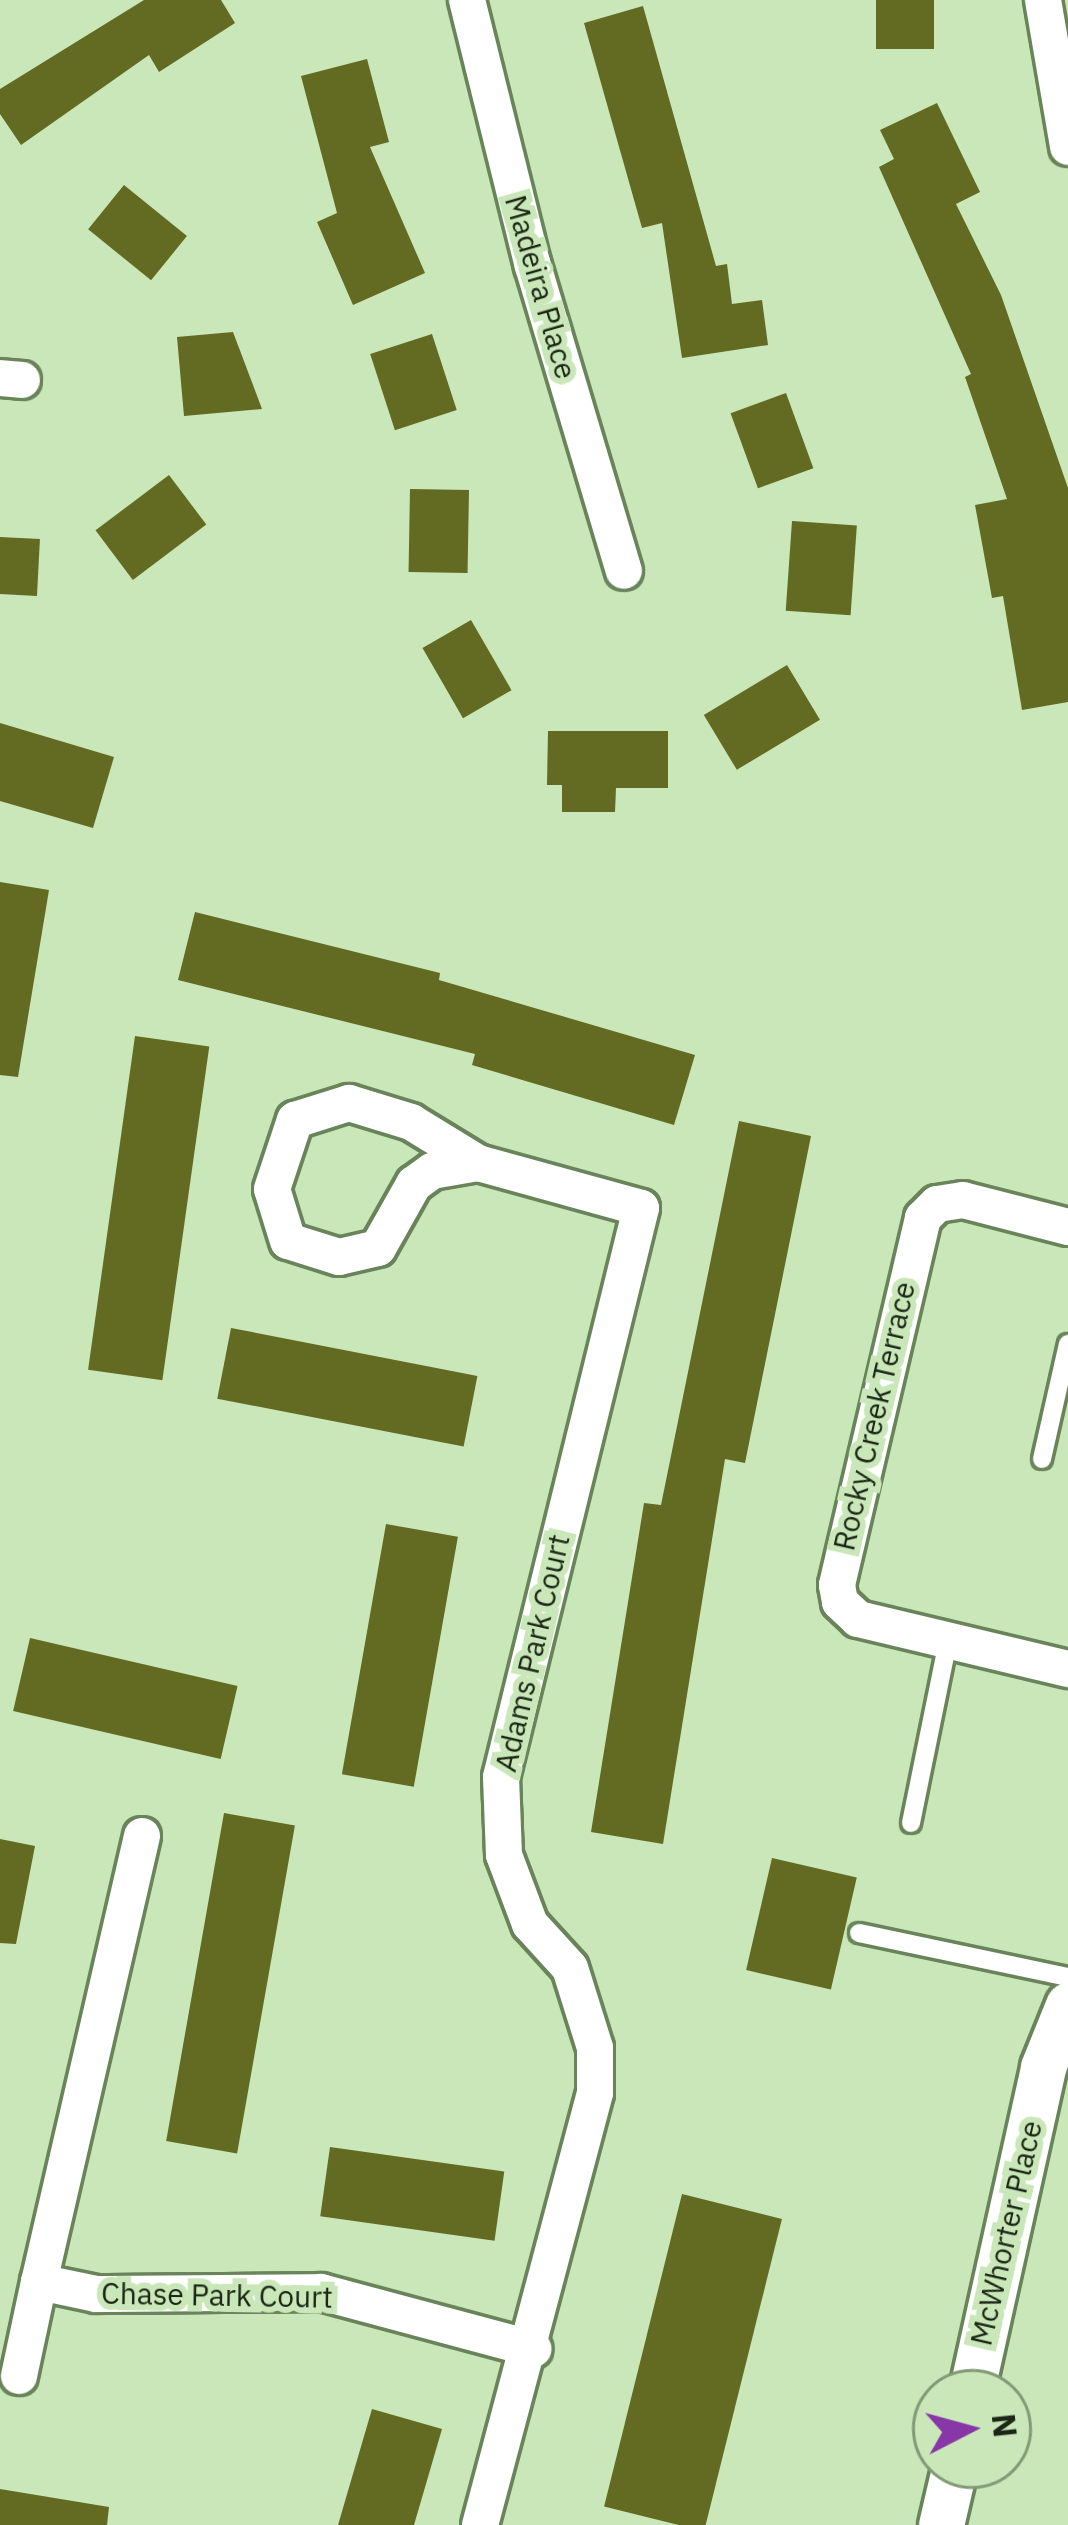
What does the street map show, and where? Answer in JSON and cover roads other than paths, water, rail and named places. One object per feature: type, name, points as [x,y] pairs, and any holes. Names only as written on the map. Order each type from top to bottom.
[{"type":"street","name":"Madeira Place","points":[[467,0],[527,243],[624,571]]},
{"type":"street","points":[[1042,0],[1068,147]]},
{"type":"street","name":"Adams Park Court","points":[[478,1163],[432,1171],[414,1184],[378,1248],[339,1257],[288,1241],[272,1189],[295,1120],[349,1103],[411,1122],[478,1163],[641,1208],[501,1777],[504,1855],[530,1924],[570,1968],[595,2048],[595,2093],[533,2349],[480,2525]]},
{"type":"street","name":"Rocky Creek Terrace","points":[[1068,1227],[962,1200],[938,1204],[917,1232],[837,1594],[858,1619],[1068,1669]]},
{"type":"street","points":[[19,2376],[142,1836]]},
{"type":"street","name":"McWhorter Place","points":[[975,2369],[1043,2067],[1068,2005]]},
{"type":"street","name":"Chase Park Court","points":[[39,2282],[96,2294],[321,2292],[533,2349]]},
{"type":"street","points":[[941,2525],[949,2489]]},
{"type":"lane","points":[[1042,1459],[1068,1344]]},
{"type":"lane","points":[[911,1823],[948,1641]]},
{"type":"lane","points":[[859,1934],[1068,1976]]}]
